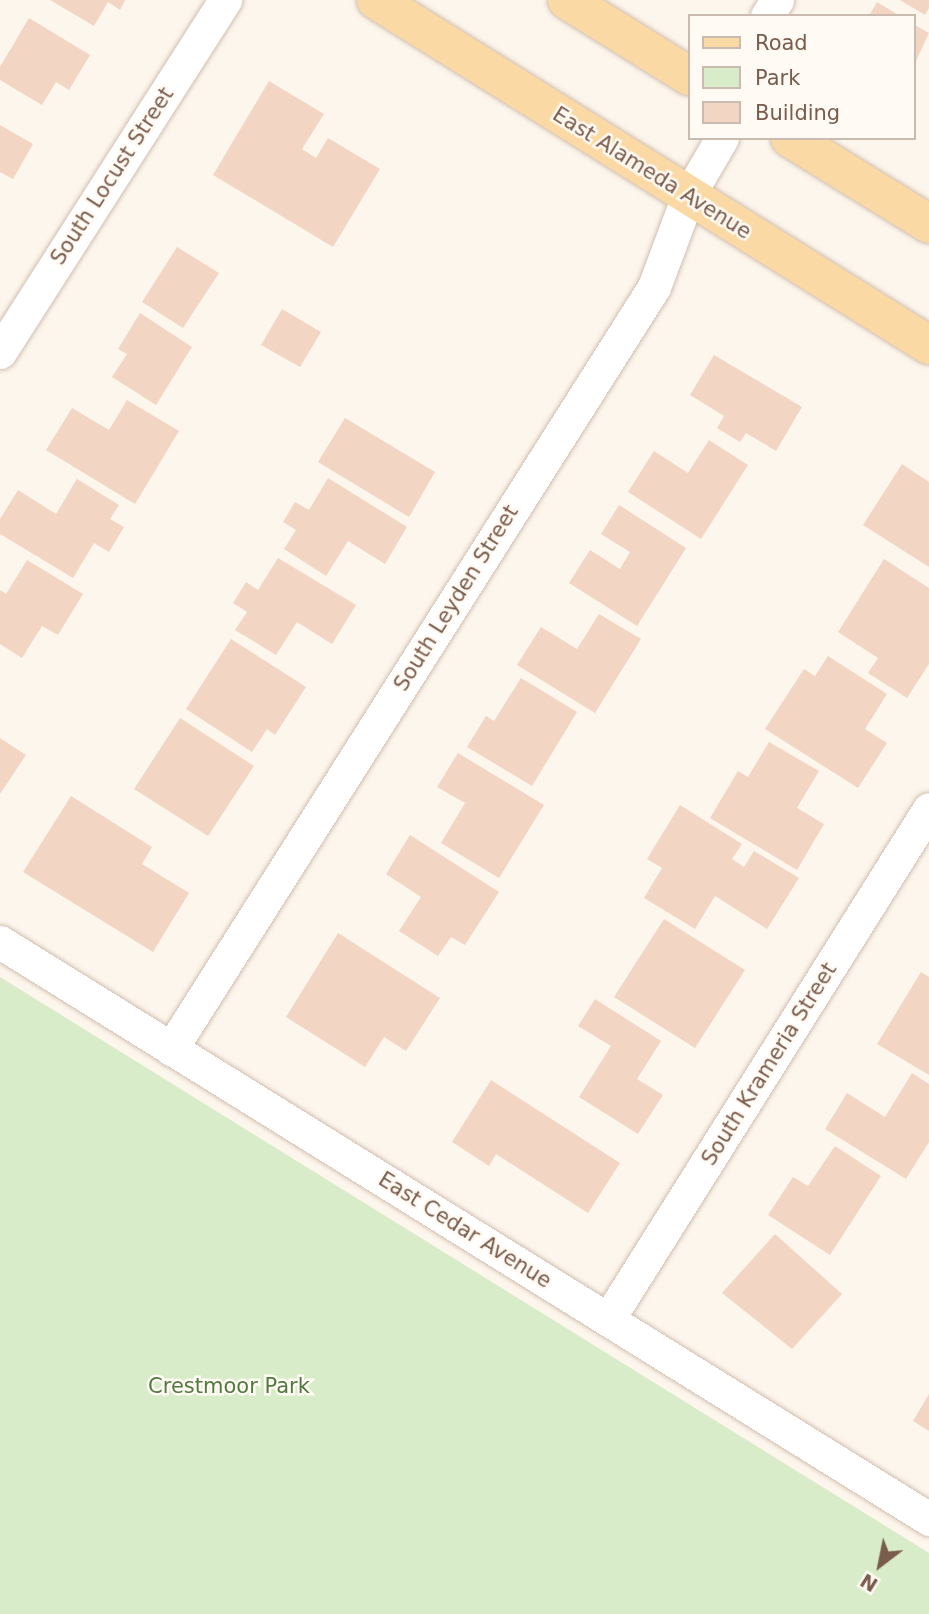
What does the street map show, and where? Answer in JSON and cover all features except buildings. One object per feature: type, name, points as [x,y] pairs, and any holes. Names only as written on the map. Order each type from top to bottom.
[{"type":"main road","name":"East Alameda Avenue","points":[[376,0],[929,345]]},
{"type":"main road","points":[[567,0],[688,75]]},
{"type":"main road","points":[[793,140],[929,224]]},
{"type":"street","name":"South Locust Street","points":[[0,352],[225,0]]},
{"type":"street","name":"South Leyden Street","points":[[171,1049],[654,288],[688,195],[721,140]]},
{"type":"street","name":"South Krameria Street","points":[[609,1318],[929,809]]},
{"type":"street","name":"East Cedar Avenue","points":[[0,942],[929,1519]]},
{"type":"green space","name":"Crestmoor Park","points":[[0,977],[929,1553],[929,1614],[0,1614]]}]
